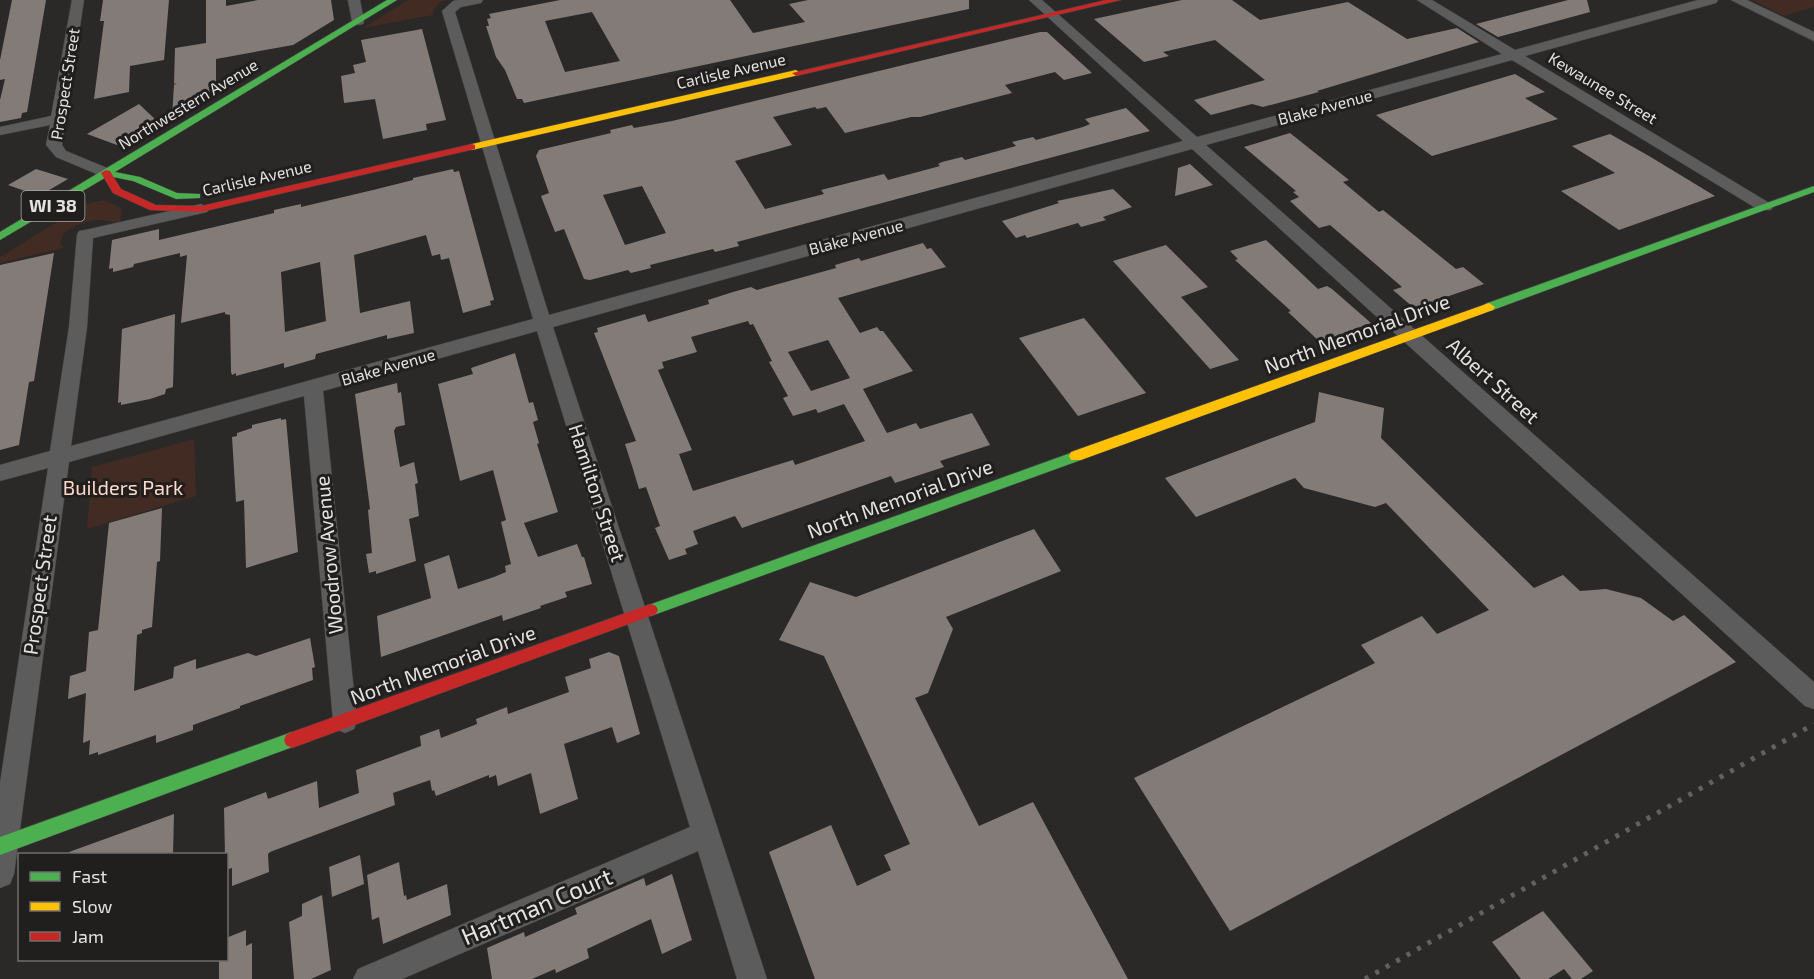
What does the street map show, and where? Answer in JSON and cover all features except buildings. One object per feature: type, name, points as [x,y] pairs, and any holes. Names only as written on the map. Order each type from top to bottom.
[{"type":"main road","name":"Northwestern Avenue","points":[[0,237],[393,0]]},
{"type":"main road","name":"Carlisle Avenue","points":[[106,173],[136,179],[176,196],[196,196],[488,137],[823,62],[1075,0]]},
{"type":"main road","name":"Carlisle Avenue","points":[[1043,7],[1117,0]]},
{"type":"main road","name":"Carlisle Avenue","points":[[106,173],[117,191],[154,208],[201,209],[488,137]]},
{"type":"main road","name":"North Memorial Drive","points":[[2,846],[1814,189]]},
{"type":"street","name":"Prospect Street","points":[[78,0],[54,145],[56,150],[106,173]]},
{"type":"street","points":[[354,0],[358,21]]},
{"type":"street","name":"Hamilton Street","points":[[477,0],[451,7],[448,11],[449,15],[488,137],[511,222],[752,979]]},
{"type":"street","name":"Kewaunee Street","points":[[1423,0],[1765,207]]},
{"type":"street","name":"Blake Avenue","points":[[0,473],[1712,0]]},
{"type":"street","points":[[1737,0],[1814,37]]},
{"type":"street","name":"Albert Street","points":[[1043,7],[1814,698]]},
{"type":"street","points":[[0,131],[59,119]]},
{"type":"street","name":"Prospect Street","points":[[0,874],[2,846],[78,327],[85,235],[201,209]]},
{"type":"street","name":"Woodrow Avenue","points":[[313,388],[345,721]]},
{"type":"street","name":"Hartman Court","points":[[368,979],[706,834]]},
{"type":"green space","points":[[408,0],[446,0],[437,6],[433,15],[363,28]]},
{"type":"green space","points":[[1752,0],[1814,0],[1814,7],[1784,16]]},
{"type":"green space","points":[[103,200],[122,208],[120,222],[96,220],[85,222],[63,234],[60,244],[64,248],[0,263],[0,257],[86,204]]},
{"type":"green space","name":"Builders Park","points":[[194,439],[196,496],[87,529],[92,467]]},
{"type":"railway","points":[[1365,979],[1814,724]]},
{"type":"traffic: fast","points":[[0,237],[393,0]]},
{"type":"traffic: fast","points":[[111,174],[136,179],[176,196],[196,196]]},
{"type":"traffic: fast","points":[[1489,307],[1814,189]]},
{"type":"traffic: fast","points":[[651,610],[1076,456]]},
{"type":"traffic: fast","points":[[0,846],[292,740]]},
{"type":"traffic: slow","points":[[472,147],[796,73]]},
{"type":"traffic: slow","points":[[1076,456],[1489,307]]},
{"type":"traffic: jam","points":[[796,73],[1117,0]]},
{"type":"traffic: jam","points":[[106,173],[117,191],[154,208],[201,209],[472,147]]},
{"type":"traffic: jam","points":[[292,740],[651,610]]}]
